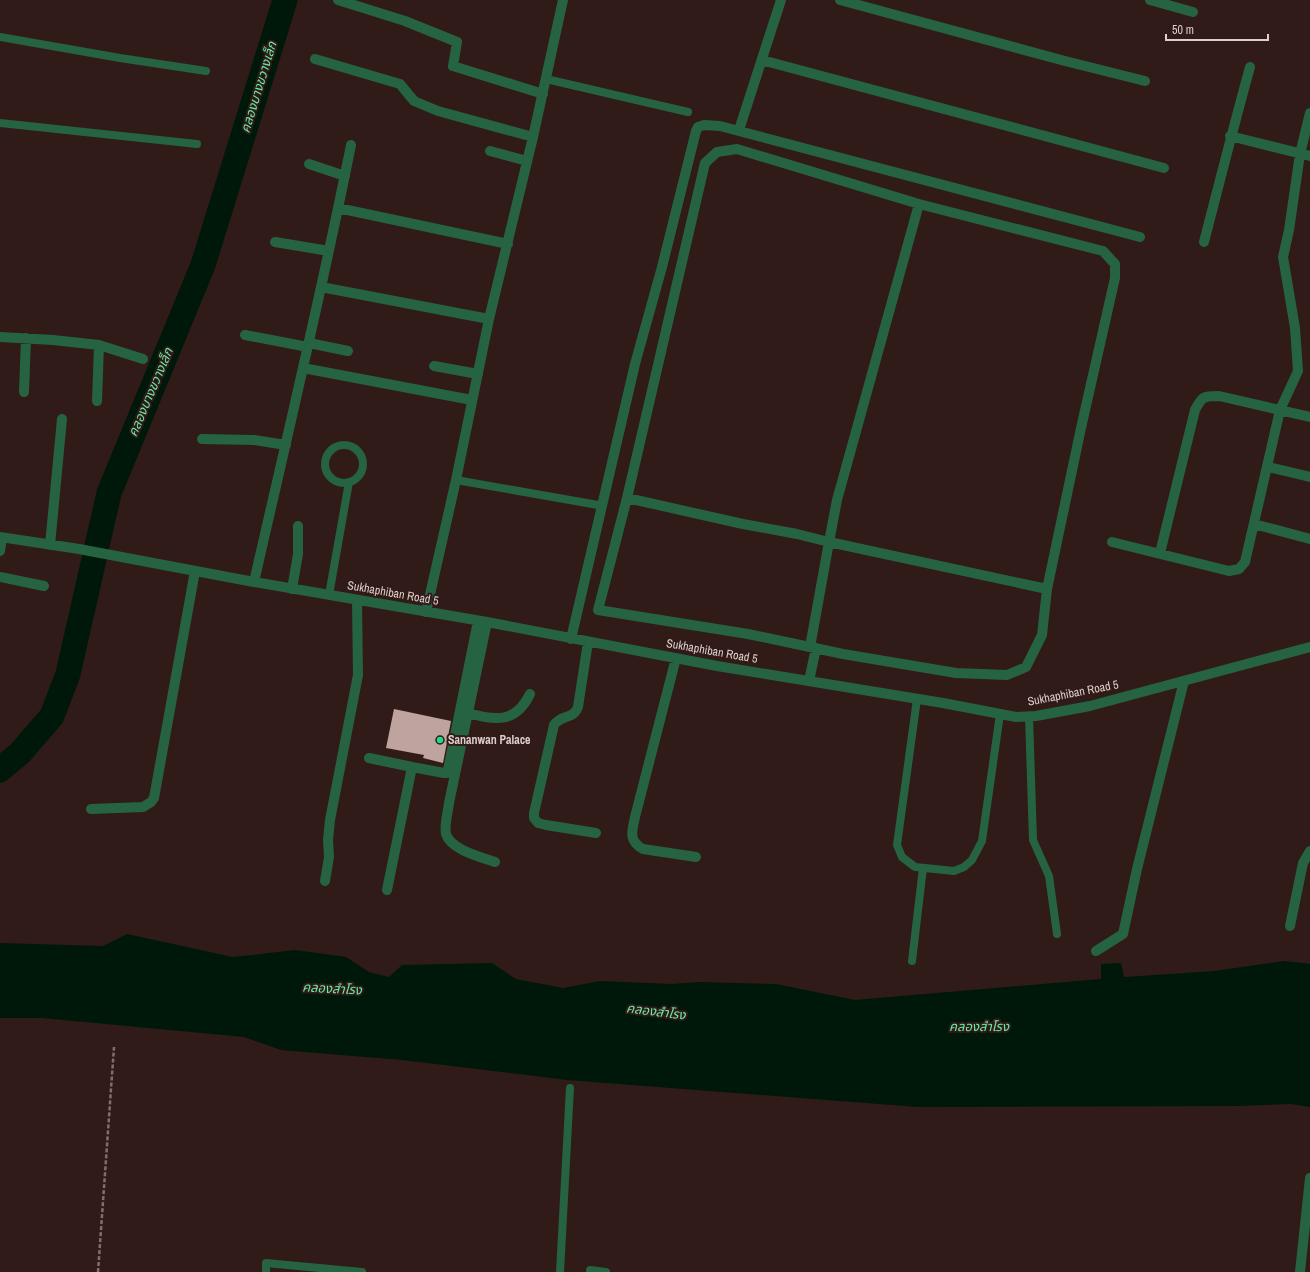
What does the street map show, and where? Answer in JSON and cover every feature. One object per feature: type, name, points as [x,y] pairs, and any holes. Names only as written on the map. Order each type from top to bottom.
[{"type":"street","points":[[338,0],[405,20],[457,42],[453,66],[543,94]]},
{"type":"street","points":[[426,612],[490,319],[543,94],[563,0]]},
{"type":"street","points":[[739,130],[781,0]]},
{"type":"street","points":[[840,0],[1065,61],[1145,81]]},
{"type":"street","points":[[1150,0],[1193,12]]},
{"type":"street","points":[[314,59],[400,84],[414,101],[438,111],[533,137]]},
{"type":"street","points":[[762,60],[1164,168]]},
{"type":"street","points":[[1204,242],[1225,163],[1230,136],[1250,67]]},
{"type":"street","points":[[1112,542],[1229,571],[1239,569],[1245,562],[1280,410],[1298,370],[1295,328],[1283,257],[1305,155],[1310,113]]},
{"type":"street","points":[[571,639],[635,364],[698,127],[704,125],[720,126],[739,130],[1140,237]]},
{"type":"street","points":[[1230,136],[1305,155]]},
{"type":"street","points":[[254,582],[286,445],[351,145]]},
{"type":"street","points":[[737,149],[919,204],[1103,251],[1115,264],[1115,278],[1047,589],[1042,635],[1026,667],[1006,675],[956,672],[813,648],[748,634],[598,610],[627,498],[705,163],[717,152],[737,149]]},
{"type":"street","points":[[490,151],[527,161]]},
{"type":"street","points":[[309,164],[345,176]]},
{"type":"street","points":[[809,681],[829,542],[837,500],[919,204]]},
{"type":"street","points":[[338,208],[508,244]]},
{"type":"street","points":[[275,242],[329,251]]},
{"type":"street","points":[[321,287],[490,319]]},
{"type":"street","points":[[245,334],[348,351]]},
{"type":"street","points":[[0,336],[99,345],[143,359]]},
{"type":"street","points":[[24,392],[26,338]]},
{"type":"street","points":[[97,401],[99,345]]},
{"type":"street","points":[[434,366],[478,374]]},
{"type":"street","points":[[303,368],[472,400]]},
{"type":"street","points":[[1160,553],[1195,410],[1200,400],[1207,396],[1219,396],[1310,417]]},
{"type":"street","points":[[50,545],[62,419]]},
{"type":"street","points":[[202,439],[254,440],[286,445]]},
{"type":"street","points":[[1268,467],[1310,476]]},
{"type":"street","points":[[627,498],[1047,589]]},
{"type":"street","points":[[1254,524],[1310,539]]},
{"type":"street","points":[[292,589],[298,554],[298,526]]},
{"type":"street","points":[[0,551],[1,537]]},
{"type":"street","name":"Sukhaphiban Road 5","points":[[1,537],[79,549],[676,658],[1016,717],[1090,706],[1310,647]]},
{"type":"street","points":[[91,809],[143,807],[154,798],[194,571]]},
{"type":"street","points":[[0,577],[44,586]]},
{"type":"street","points":[[324,882],[329,857],[328,840],[330,820],[358,675],[357,600]]},
{"type":"street","points":[[482,622],[468,713],[447,818],[446,835],[450,841],[467,852],[495,862]]},
{"type":"street","points":[[369,758],[444,774],[447,773],[482,622]]},
{"type":"street","points":[[588,642],[578,707],[576,713],[572,716],[558,720],[554,725],[534,818],[538,823],[596,834]]},
{"type":"street","points":[[676,658],[634,824],[632,838],[637,846],[643,849],[696,857]]},
{"type":"street","points":[[1096,950],[1123,934],[1137,869],[1184,681]]},
{"type":"street","points":[[468,713],[495,719],[515,714],[525,704],[530,694]]},
{"type":"street","points":[[386,890],[412,767]]},
{"type":"street","points":[[1290,926],[1303,863],[1310,851]]},
{"type":"street","points":[[1300,1272],[1310,1178]]},
{"type":"lane","points":[[0,37],[206,71]]},
{"type":"lane","points":[[546,79],[688,112]]},
{"type":"lane","points":[[0,123],[197,144]]},
{"type":"lane","points":[[347,445],[355,448],[360,454],[363,462],[361,471],[357,478],[349,482],[341,482],[333,479],[327,473],[325,465],[326,456],[331,450],[339,446],[347,445]]},
{"type":"lane","points":[[456,480],[598,505]]},
{"type":"lane","points":[[329,595],[349,482]]},
{"type":"lane","points":[[917,699],[897,845],[902,857],[915,867],[954,871],[964,867],[972,860],[982,841],[1000,714]]},
{"type":"lane","points":[[1029,716],[1033,840],[1049,876],[1057,934]]},
{"type":"lane","points":[[912,961],[923,868]]},
{"type":"lane","points":[[560,1272],[570,1088]]},
{"type":"lane","points":[[266,1272],[266,1263],[362,1272]]},
{"type":"lane","points":[[590,1270],[606,1272]]},
{"type":"path","points":[[98,1272],[114,1047]]},
{"type":"water","name":"คลองสำโรง","points":[[127,934],[233,957],[295,950],[346,957],[369,972],[389,977],[402,965],[492,963],[516,979],[563,988],[600,981],[671,984],[699,982],[776,984],[855,1000],[1101,979],[1101,964],[1121,963],[1124,977],[1214,971],[1284,961],[1310,964],[1310,1107],[1291,1104],[1238,1106],[917,1107],[567,1080],[402,1060],[281,1050],[244,1037],[42,1018],[0,1018],[0,943],[103,946]]},
{"type":"building","points":[[394,709],[451,721],[443,763],[423,758],[424,755],[386,748]]},
{"type":"waterway","name":"คลองบางขวางเล็ก","points":[[0,770],[20,753],[52,716],[68,674],[109,493],[203,265],[285,0]]},
{"type":"place","name":"Sananwan Palace","points":[[440,740]]}]
